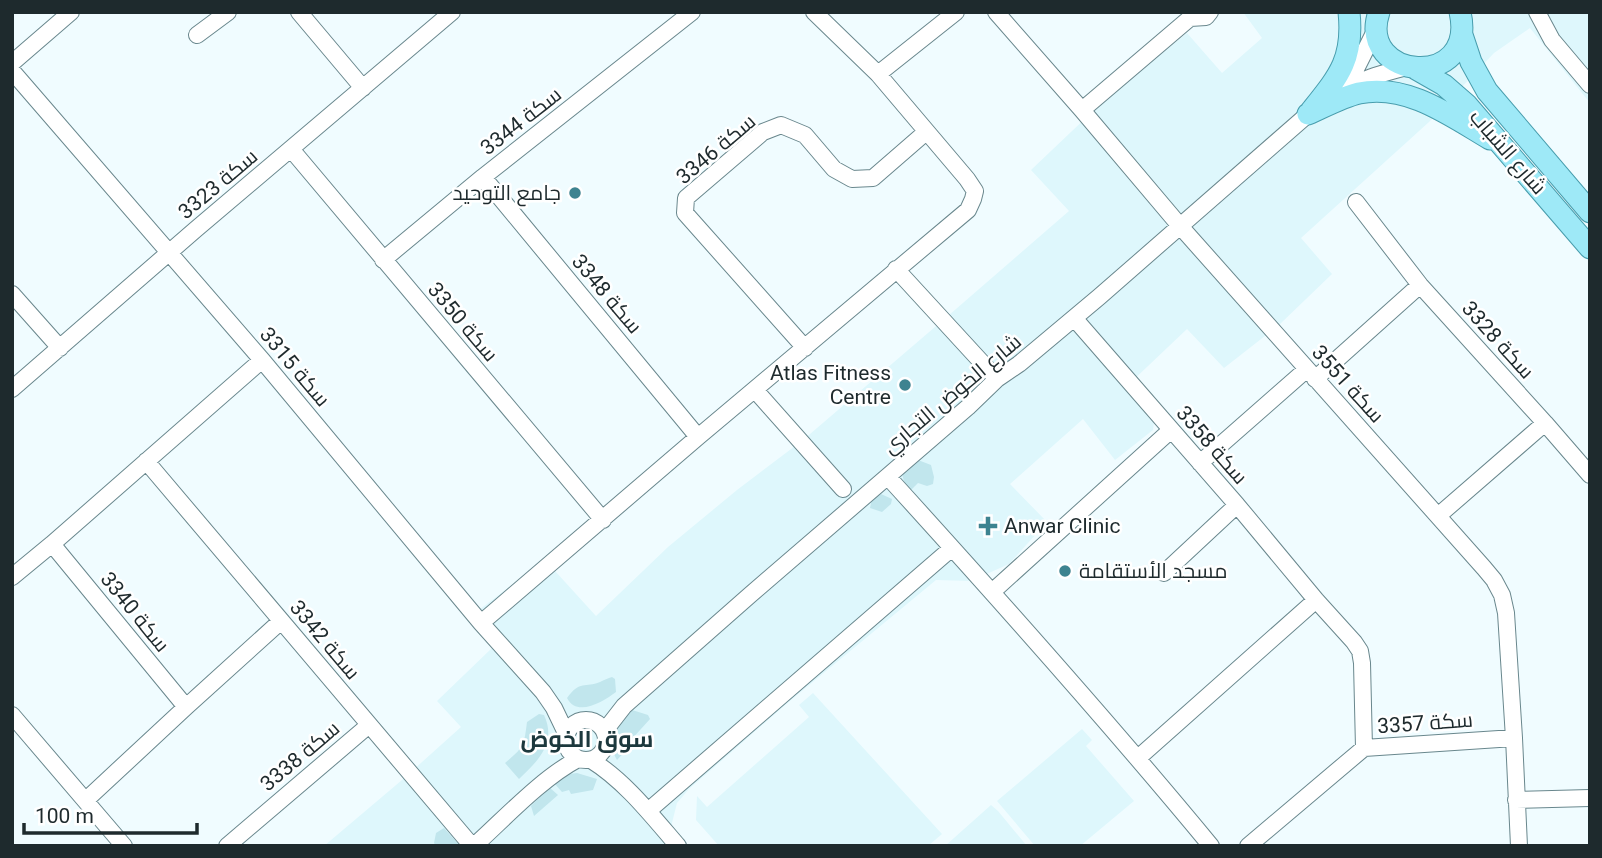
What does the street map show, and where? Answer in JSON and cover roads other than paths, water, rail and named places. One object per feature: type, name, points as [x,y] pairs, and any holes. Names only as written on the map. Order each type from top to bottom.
[{"type":"main road","points":[[1308,114],[1341,72],[1349,47],[1349,12]]},
{"type":"main road","name":"شارع الشباب","points":[[1377,18],[1378,39],[1389,56],[1397,63],[1444,85],[1468,105],[1590,248]]},
{"type":"main road","points":[[1411,68],[1429,68],[1450,57],[1457,47],[1463,21]]},
{"type":"main road","name":"شارع الشباب","points":[[1463,21],[1471,62],[1487,91],[1590,212]]},
{"type":"main road","points":[[1308,114],[1357,93],[1377,91],[1408,96],[1432,106],[1507,149]]},
{"type":"street","points":[[12,63],[71,12]]},
{"type":"street","points":[[197,35],[228,12]]},
{"type":"street","points":[[299,12],[363,88]]},
{"type":"street","name":"سكة 3323","points":[[12,389],[452,12]]},
{"type":"street","points":[[481,623],[968,210],[975,191],[967,179],[878,74],[814,12]]},
{"type":"street","points":[[878,74],[956,12]]},
{"type":"street","name":"سكة 3551","points":[[996,12],[1180,226],[1489,574],[1502,595],[1506,613],[1518,846]]},
{"type":"street","points":[[1082,110],[1188,15],[1206,17],[1210,12]]},
{"type":"street","points":[[1537,12],[1552,40],[1590,85]]},
{"type":"street","name":"سكة 3344","points":[[383,260],[687,14]]},
{"type":"street","name":"شارع الخوض التجاري","points":[[586,721],[609,715],[624,706],[997,379],[1074,318],[1353,75],[1377,18]]},
{"type":"street","name":"شارع الخوض التجاري","points":[[1308,114],[1358,81],[1411,68]]},
{"type":"street","name":"سكة 3315","points":[[12,71],[262,360],[481,623],[543,692],[563,710],[586,721]]},
{"type":"street","name":"سكة 3346","points":[[805,348],[685,213],[686,198],[763,132],[781,125],[806,135],[834,169],[852,179],[873,178],[926,132]]},
{"type":"street","name":"سكة 3350","points":[[291,149],[603,520]]},
{"type":"street","name":"سكة 3348","points":[[483,177],[698,437]]},
{"type":"street","name":"سكة 3328","points":[[1356,202],[1420,285],[1590,475]]},
{"type":"street","points":[[897,269],[997,379]]},
{"type":"street","points":[[1200,463],[1420,285]]},
{"type":"street","points":[[12,294],[60,348]]},
{"type":"street","name":"سكة 3358","points":[[1074,318],[1354,642],[1360,651],[1364,748]]},
{"type":"street","points":[[12,577],[262,360]]},
{"type":"street","points":[[754,390],[843,489]]},
{"type":"street","points":[[1439,515],[1545,423]]},
{"type":"street","points":[[992,592],[1171,430]]},
{"type":"street","name":"سكة 3342","points":[[146,461],[473,846]]},
{"type":"street","points":[[888,477],[1138,758],[1211,846]]},
{"type":"street","points":[[1164,573],[1237,505]]},
{"type":"street","name":"سكة 3340","points":[[52,544],[186,706]]},
{"type":"street","points":[[648,811],[953,548]]},
{"type":"street","points":[[1138,758],[1316,600]]},
{"type":"street","points":[[86,800],[281,621]]},
{"type":"street","name":"سكة 3315","points":[[543,692],[554,708],[566,739]]},
{"type":"street","name":"شارع الخوض التجاري","points":[[606,740],[610,724],[624,706]]},
{"type":"street","points":[[12,715],[124,846]]},
{"type":"street","points":[[531,793],[557,761],[574,723],[586,721],[603,728],[617,774],[627,790]]},
{"type":"street","name":"سكة 3338","points":[[237,843],[369,725]]},
{"type":"street","name":"سكة 3357","points":[[1248,846],[1364,748],[1514,738]]},
{"type":"street","points":[[566,739],[568,751],[609,773],[648,811],[673,844]]},
{"type":"street","points":[[473,846],[563,768],[602,753],[606,740]]},
{"type":"street","points":[[1517,800],[1590,798]]},
{"type":"place","name":"جامع التوحيد","points":[[575,193]]},
{"type":"place","name":"Atlas Fitness Centre","points":[[905,385]]},
{"type":"place","name":"Anwar Clinic","points":[[988,526]]},
{"type":"place","name":"مسجد الأستقامة","points":[[1065,571]]},
{"type":"district","name":"سوق الخوض","points":[[587,739]]}]
